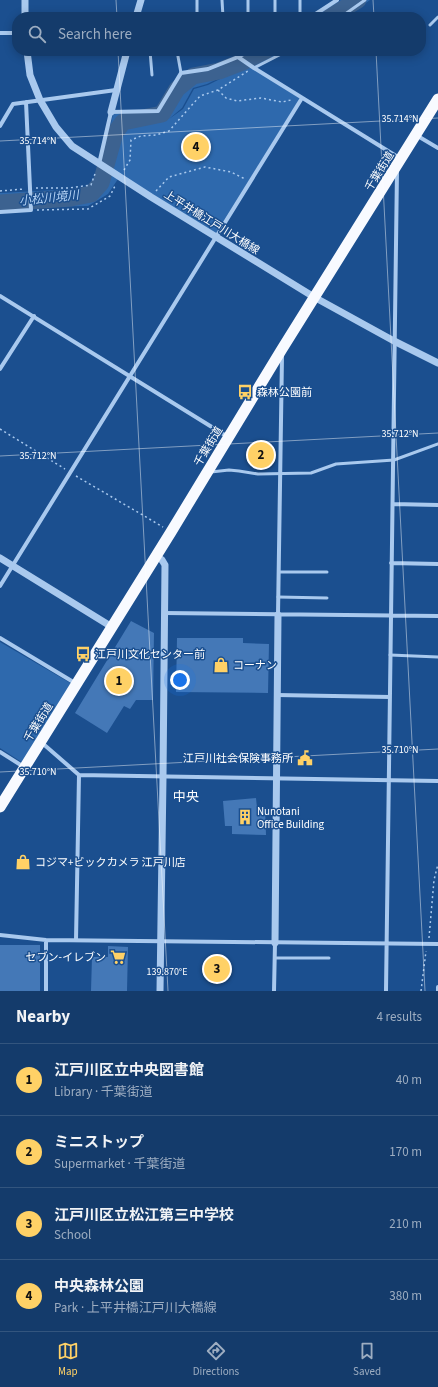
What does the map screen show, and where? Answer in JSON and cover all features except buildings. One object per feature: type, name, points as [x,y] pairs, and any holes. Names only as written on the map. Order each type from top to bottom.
[{"type":"highway","name":"千葉街道","points":[[0,807],[171,532],[314,297],[438,99]]},
{"type":"street","points":[[25,0],[25,12]]},
{"type":"street","points":[[137,12],[141,0]]},
{"type":"street","points":[[318,12],[337,0]]},
{"type":"street","points":[[0,33],[12,32]]},
{"type":"street","name":"上平井橋江戸川大橋線","points":[[28,56],[30,75],[40,100],[56,127],[72,146],[151,197],[314,297],[394,341],[438,363]]},
{"type":"street","points":[[103,166],[111,112],[126,56]]},
{"type":"street","points":[[111,112],[158,111],[181,73],[208,69],[243,56]]},
{"type":"street","points":[[240,58],[399,163],[394,341],[394,460],[390,616],[386,991]]},
{"type":"street","points":[[0,126],[13,104],[116,90]]},
{"type":"street","points":[[0,586],[302,98]]},
{"type":"street","points":[[0,212],[31,210],[26,102]]},
{"type":"street","points":[[416,135],[438,148]]},
{"type":"street","points":[[0,296],[228,437]]},
{"type":"street","points":[[0,370],[34,316]]},
{"type":"street","points":[[274,991],[282,349]]},
{"type":"street","points":[[393,504],[438,504]]},
{"type":"street","points":[[156,556],[162,560],[164,565],[160,991]]},
{"type":"street","points":[[0,558],[112,627]]},
{"type":"street","points":[[392,563],[438,564]]},
{"type":"street","points":[[164,614],[438,616]]},
{"type":"street","points":[[0,638],[77,684]]},
{"type":"street","points":[[277,695],[390,697]]},
{"type":"street","points":[[41,742],[79,775],[438,781]]},
{"type":"street","points":[[0,752],[24,768]]},
{"type":"street","points":[[76,940],[79,775]]},
{"type":"street","points":[[0,935],[46,940],[438,944]]},
{"type":"street","points":[[46,940],[46,991]]},
{"type":"lane","points":[[197,0],[197,12]]},
{"type":"lane","points":[[222,0],[223,12]]},
{"type":"lane","points":[[248,0],[248,12]]},
{"type":"lane","points":[[275,0],[276,12]]},
{"type":"lane","points":[[300,0],[300,12]]},
{"type":"lane","points":[[328,0],[328,6]]},
{"type":"lane","points":[[348,12],[365,0]]},
{"type":"lane","points":[[430,25],[438,16]]},
{"type":"lane","points":[[150,56],[152,75]]},
{"type":"lane","points":[[178,56],[181,73]]},
{"type":"lane","points":[[253,67],[276,56]]},
{"type":"lane","points":[[207,472],[239,470],[258,474],[311,473],[336,464],[394,460],[438,444]]},
{"type":"lane","points":[[279,572],[327,572]]},
{"type":"lane","points":[[278,597],[327,598]]},
{"type":"lane","points":[[390,655],[438,656]]},
{"type":"lane","points":[[275,958],[329,958]]},
{"type":"path","points":[[31,210],[88,209],[110,196],[130,160],[131,140],[141,136],[156,135],[169,131],[200,96],[218,90],[253,67]]},
{"type":"path","points":[[218,90],[226,98],[237,102],[262,98],[282,102],[302,98]]},
{"type":"path","points":[[0,190],[30,191],[91,185],[103,166]]},
{"type":"path","points":[[151,197],[169,177],[205,167],[231,172],[250,182]]},
{"type":"path","points":[[0,429],[171,532]]},
{"type":"path","points":[[421,991],[427,944],[430,933],[434,880],[438,864]]},
{"type":"shaded area","points":[[341,0],[370,0],[353,12],[322,12]]},
{"type":"shaded area","points":[[244,56],[275,56],[255,66],[242,57]]},
{"type":"shaded area","points":[[238,58],[246,65],[207,84],[193,88],[182,108],[169,119],[183,109],[194,89],[208,85],[248,65],[299,98],[216,233],[120,176],[108,194],[88,206],[0,208],[0,193],[92,188],[101,170],[113,114],[159,112],[181,74],[208,70]]},
{"type":"shaded area","points":[[0,642],[72,684],[23,763],[0,748]]},
{"type":"waterway","name":"小松川境川","points":[[338,12],[358,0]]},
{"type":"waterway","name":"小松川境川","points":[[0,203],[71,198],[91,194],[101,183],[115,133],[123,122],[162,114],[177,89],[193,76],[219,71],[255,56]]},
{"type":"place","name":"中央森林公園","points":[[196,147]]},
{"type":"place","name":"森林公園前","points":[[245,392]]},
{"type":"place","name":"ミニストップ","points":[[261,455]]},
{"type":"place","name":"江戸川文化センター前","points":[[83,654]]},
{"type":"place","name":"コーナン","points":[[221,665]]},
{"type":"place","name":"江戸川区立中央図書館","points":[[119,681]]},
{"type":"place","name":"江戸川社会保険事務所","points":[[305,758]]},
{"type":"place","name":"Nunotani Office Building","points":[[245,817]]},
{"type":"place","name":"コジマ+ビックカメラ 江戸川店","points":[[23,862]]},
{"type":"place","name":"セブン-イレブン","points":[[118,957]]},
{"type":"place","name":"江戸川区立松江第三中学校","points":[[217,969]]},
{"type":"district","name":"中央","points":[[186,796]]}]
